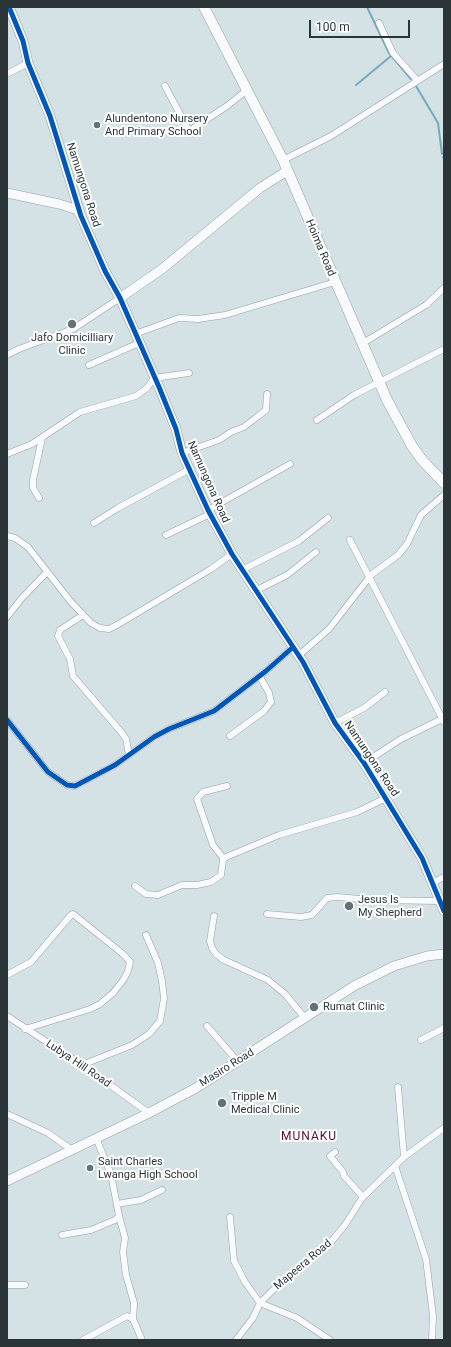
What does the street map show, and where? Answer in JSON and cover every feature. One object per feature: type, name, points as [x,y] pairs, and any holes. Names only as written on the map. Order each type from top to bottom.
[{"type":"main road","name":"Hoima Road","points":[[204,7],[283,160],[379,381],[412,446],[422,460],[444,483]]},
{"type":"street","name":"Namungona Road","points":[[9,7],[23,41],[28,63],[50,116],[81,216],[105,270],[120,298],[176,429],[182,453],[209,512],[232,554],[298,656],[335,723],[364,763],[422,858],[434,882],[444,911]]},
{"type":"street","points":[[379,23],[393,53],[418,80]]},
{"type":"street","points":[[7,74],[28,63]]},
{"type":"street","points":[[283,160],[330,136],[444,64]]},
{"type":"street","points":[[165,86],[189,131],[227,106],[247,90]]},
{"type":"street","points":[[7,355],[18,349],[73,329],[166,266],[255,192],[287,171]]},
{"type":"street","points":[[7,193],[59,204],[78,210],[81,216]]},
{"type":"street","points":[[135,334],[179,318],[201,319],[225,315],[335,282]]},
{"type":"street","points":[[363,343],[426,305],[444,288]]},
{"type":"street","points":[[89,365],[139,343]]},
{"type":"street","points":[[317,420],[354,395],[379,381],[444,349]]},
{"type":"street","points":[[7,454],[42,438],[80,412],[136,396],[147,388],[154,378],[189,373]]},
{"type":"street","points":[[182,453],[219,440],[231,432],[244,427],[266,410],[267,394]]},
{"type":"street","points":[[39,498],[33,488],[33,480],[42,438]]},
{"type":"street","points":[[166,535],[209,512],[290,464]]},
{"type":"street","points":[[94,523],[118,508],[190,469]]},
{"type":"street","points":[[298,656],[329,629],[371,575],[398,555],[407,544],[421,515],[444,495]]},
{"type":"street","points":[[242,570],[294,544],[328,518]]},
{"type":"street","points":[[7,536],[15,538],[28,547],[83,615],[100,628],[109,629],[211,570],[232,554]]},
{"type":"street","points":[[350,540],[444,722]]},
{"type":"street","points":[[255,591],[286,575],[316,552]]},
{"type":"street","points":[[7,617],[22,598],[47,572]]},
{"type":"street","points":[[83,615],[60,630],[58,636],[70,659],[73,676],[122,732],[126,739],[130,755]]},
{"type":"street","points":[[7,720],[48,772],[67,785],[76,786],[105,771],[154,737],[169,729],[214,711],[260,676],[292,648]]},
{"type":"street","points":[[230,736],[264,711],[271,702],[269,693],[260,676]]},
{"type":"street","points":[[335,723],[364,708],[385,692]]},
{"type":"street","points":[[364,763],[401,739],[444,718]]},
{"type":"street","points":[[135,886],[146,894],[158,895],[182,885],[196,885],[211,882],[221,874],[224,859],[213,845],[197,799],[203,792],[227,786]]},
{"type":"street","points":[[224,859],[279,835],[357,812],[386,798]]},
{"type":"street","points":[[434,882],[444,877]]},
{"type":"street","points":[[266,914],[301,917],[312,915],[327,898],[337,897],[371,900],[440,901]]},
{"type":"street","points":[[7,975],[31,962],[73,914],[123,954],[130,962],[124,979],[113,993],[100,1004],[90,1009],[25,1029]]},
{"type":"street","points":[[214,916],[210,941],[216,954],[224,960],[268,980],[285,994],[304,1017]]},
{"type":"street","points":[[82,1065],[132,1045],[149,1034],[160,1021],[164,998],[162,981],[158,963],[146,935]]},
{"type":"street","name":"Masiro Road","points":[[7,1181],[149,1113],[238,1062],[304,1017],[354,986],[394,966],[427,956],[444,954]]},
{"type":"street","name":"Lubya Hill Road","points":[[7,1016],[82,1065],[149,1113]]},
{"type":"street","points":[[207,1026],[238,1062]]},
{"type":"street","points":[[421,1040],[444,1028]]},
{"type":"street","points":[[398,1087],[404,1157]]},
{"type":"street","points":[[7,1114],[48,1134],[72,1150]]},
{"type":"street","name":"Mapeera Road","points":[[236,1340],[253,1318],[260,1303],[279,1284],[331,1242],[345,1225],[354,1208],[363,1197],[404,1157],[444,1128]]},
{"type":"street","points":[[96,1138],[112,1174],[119,1216],[125,1238],[123,1252],[126,1275],[134,1303],[133,1319],[142,1340]]},
{"type":"street","points":[[335,1152],[330,1156],[343,1172],[344,1176],[363,1197]]},
{"type":"street","points":[[395,1166],[426,1259],[433,1310],[432,1340]]},
{"type":"street","points":[[117,1204],[141,1200],[162,1190]]},
{"type":"street","points":[[62,1235],[90,1230],[115,1220],[119,1216]]},
{"type":"street","points":[[230,1217],[234,1261],[260,1303],[297,1318],[330,1340]]},
{"type":"street","points":[[7,1285],[25,1285]]},
{"type":"street","points":[[83,1340],[123,1317],[130,1317],[133,1319]]},
{"type":"waterway","points":[[367,7],[389,53],[411,79]]},
{"type":"waterway","points":[[356,85],[391,56]]},
{"type":"waterway","points":[[416,86],[438,123],[442,154]]},
{"type":"cycle path","points":[[9,7],[23,41],[28,63],[50,116],[81,216],[105,271],[120,298],[159,387],[176,429],[182,453],[208,510],[232,554],[303,662],[335,723],[364,763],[422,858],[444,911]]},
{"type":"cycle path","points":[[7,720],[48,772],[67,785],[75,786],[115,765],[154,737],[169,729],[214,711],[266,671],[292,648]]},
{"type":"place","name":"Alundentono Nursery And Primary School","points":[[97,125]]},
{"type":"place","name":"Jafo Domicilliary Clinic","points":[[72,324]]},
{"type":"place","name":"Jesus Is My Shepherd","points":[[349,906]]},
{"type":"place","name":"Rumat Clinic","points":[[314,1007]]},
{"type":"place","name":"Tripple M Medical Clinic","points":[[222,1103]]},
{"type":"place","name":"Saint Charles Lwanga High School","points":[[90,1168]]},
{"type":"district","name":"MUNAKU","points":[[309,1137]]}]
